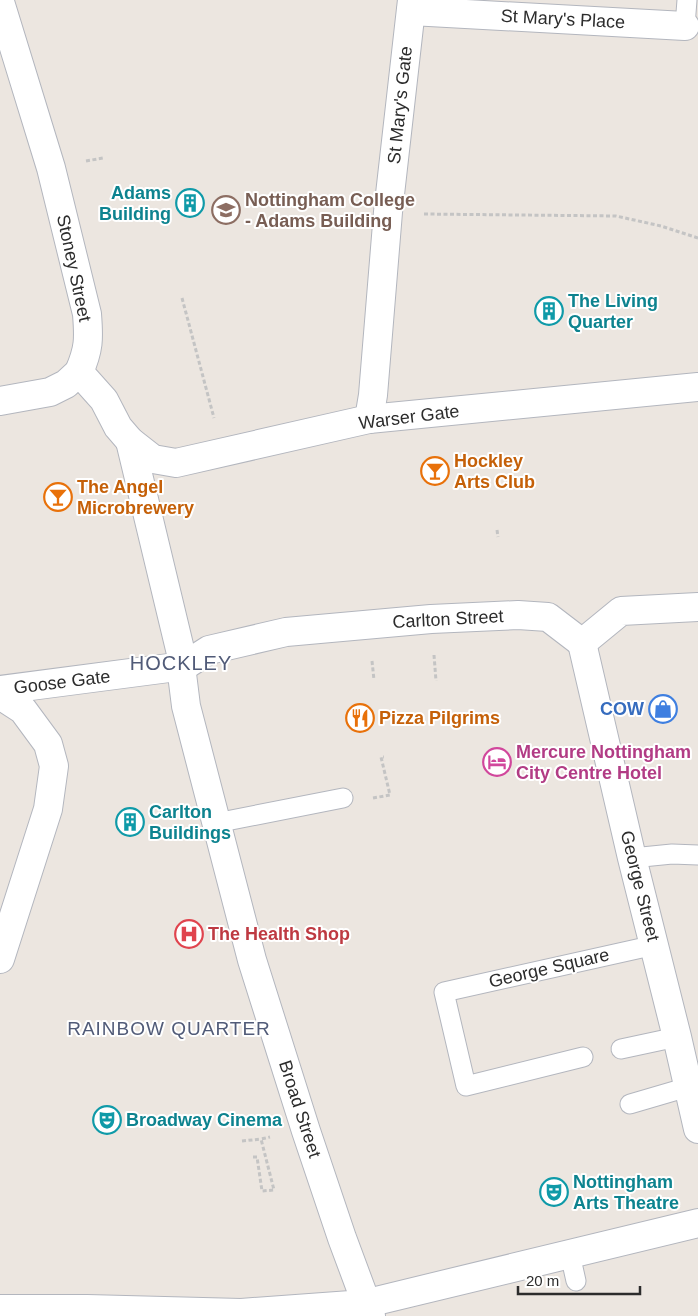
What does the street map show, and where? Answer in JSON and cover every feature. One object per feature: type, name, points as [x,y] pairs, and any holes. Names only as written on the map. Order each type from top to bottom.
[{"type":"street","name":"Stoney Street","points":[[0,2],[51,168],[87,314],[87,354],[79,372]]},
{"type":"street","name":"St Mary's Place","points":[[412,5],[686,13]]},
{"type":"street","name":"St Mary's Gate","points":[[368,419],[373,395],[388,212],[412,5]]},
{"type":"street","points":[[0,401],[50,392],[66,384],[79,372],[104,400],[118,427],[130,441],[184,666]]},
{"type":"street","name":"Warser Gate","points":[[130,441],[153,459],[176,463],[368,419],[698,387]]},
{"type":"street","points":[[582,643],[621,611],[698,607]]},
{"type":"street","name":"Carlton Street","points":[[184,666],[209,650],[286,632],[432,619],[518,615],[548,617],[582,643]]},
{"type":"street","name":"George Street","points":[[582,643],[698,1129]]},
{"type":"street","name":"Goose Gate","points":[[0,690],[184,666]]},
{"type":"street","name":"Broad Street","points":[[184,666],[182,674],[186,706],[252,960],[306,1131],[370,1314]]},
{"type":"street","points":[[0,695],[23,710],[48,744],[54,766],[48,809],[0,959]]},
{"type":"street","points":[[0,1309],[240,1315],[351,1305],[361,1306],[370,1314],[372,1305],[376,1301],[698,1222]]},
{"type":"lane","points":[[216,823],[343,798]]},
{"type":"lane","points":[[632,858],[672,854],[698,855]]},
{"type":"lane","name":"George Square","points":[[582,1057],[466,1086],[444,992],[654,945]]},
{"type":"lane","points":[[621,1049],[677,1037]]},
{"type":"lane","points":[[630,1104],[688,1087]]},
{"type":"lane","points":[[570,1254],[576,1281]]},
{"type":"path","points":[[78,163],[102,158]]},
{"type":"path","points":[[388,212],[416,214],[616,216],[661,226],[698,238]]},
{"type":"path","points":[[182,298],[214,418],[220,453]]},
{"type":"path","points":[[497,530],[498,537]]},
{"type":"path","points":[[370,799],[390,795],[381,758],[384,757]]},
{"type":"path","points":[[242,1141],[306,1131]]},
{"type":"path","points":[[253,1157],[257,1157],[262,1191],[274,1190],[261,1139]]},
{"type":"place","name":"Adams Building","points":[[190,203]]},
{"type":"place","name":"Nottingham College - Adams Building","points":[[226,210]]},
{"type":"place","name":"The Living Quarter","points":[[549,311]]},
{"type":"place","name":"Hockley Arts Club","points":[[435,471]]},
{"type":"place","name":"The Angel Microbrewery","points":[[58,497]]},
{"type":"place","name":"COW","points":[[663,709]]},
{"type":"place","name":"Pizza Pilgrims","points":[[360,718]]},
{"type":"place","name":"Mercure Nottingham City Centre Hotel","points":[[497,762]]},
{"type":"place","name":"Carlton Buildings","points":[[130,822]]},
{"type":"place","name":"The Health Shop","points":[[189,934]]},
{"type":"place","name":"Broadway Cinema","points":[[107,1120]]},
{"type":"place","name":"Nottingham Arts Theatre","points":[[554,1192]]},
{"type":"district","name":"HOCKLEY","points":[[181,663]]},
{"type":"district","name":"RAINBOW QUARTER","points":[[169,1028]]}]
